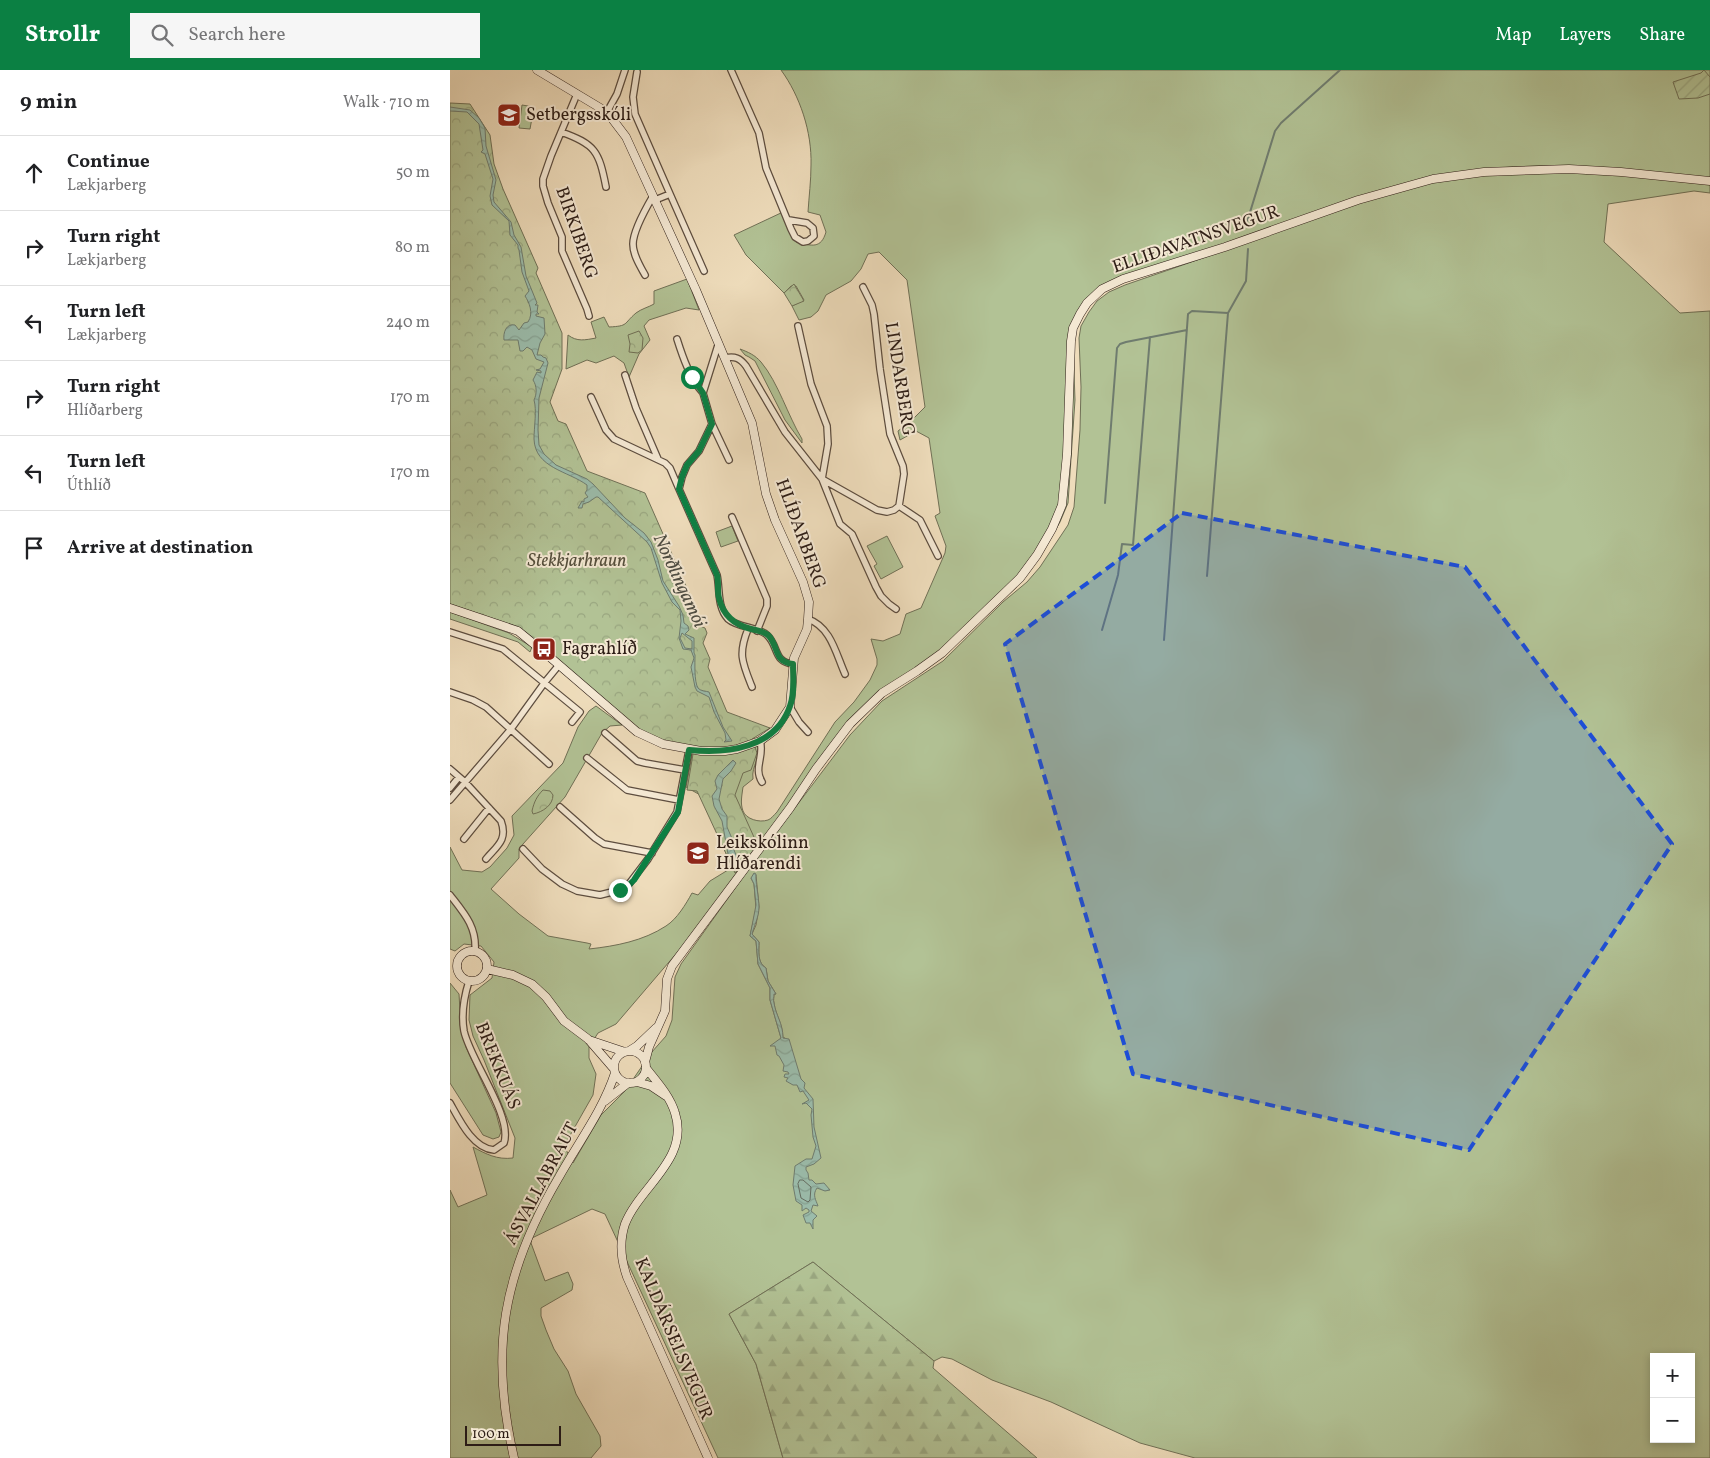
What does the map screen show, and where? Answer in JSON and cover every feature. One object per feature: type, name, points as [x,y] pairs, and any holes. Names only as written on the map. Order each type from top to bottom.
[{"type":"main road","name":"HLÍÐARBERG","points":[[450,608],[518,632],[637,732],[652,740],[689,750],[725,751],[738,749],[760,740],[775,730],[790,707],[795,653],[806,629],[808,619],[809,602],[803,582],[775,520],[766,494],[752,423],[626,137],[607,112],[536,70]]},
{"type":"main road","name":"ELLIÐAVATNSVEGUR","points":[[646,1065],[649,1047],[665,1011],[667,979],[672,966],[790,808],[840,737],[875,699],[942,653],[1020,578],[1045,541],[1062,505],[1067,454],[1072,333],[1080,314],[1091,298],[1102,289],[1123,280],[1225,247],[1358,200],[1433,179],[1492,171],[1569,169],[1710,180]]},
{"type":"main road","points":[[475,951],[484,958],[487,969],[480,979],[469,981],[459,974],[454,961],[464,954],[475,951]]},
{"type":"main road","points":[[487,969],[513,975],[532,984],[564,1021],[588,1039],[621,1081],[628,1083],[637,1082],[651,1086],[667,1097]]},
{"type":"main road","name":"ELLIÐAVATNSVEGUR","points":[[626,1052],[637,1046],[659,1024]]},
{"type":"main road","points":[[588,1039],[626,1052],[636,1052],[646,1065],[645,1075],[637,1082]]},
{"type":"main road","points":[[615,1071],[616,1060],[626,1052]]},
{"type":"main road","name":"KALDÁRSELSVEGUR","points":[[646,1065],[675,1112],[677,1142],[674,1152],[630,1214],[622,1235],[621,1255],[627,1277],[708,1458]]},
{"type":"main road","name":"ÁSVALLABRAUT","points":[[514,1458],[506,1424],[502,1384],[502,1346],[510,1291],[519,1261],[546,1200],[602,1104],[615,1071]]},
{"type":"main road","name":"ÁSVALLABRAUT","points":[[602,1104],[628,1083]]},
{"type":"street","points":[[607,112],[617,94],[625,70]]},
{"type":"street","points":[[731,70],[759,133],[766,168],[789,220],[791,230],[799,240],[808,241],[814,236],[813,228],[807,223],[789,220]]},
{"type":"street","points":[[637,72],[633,97],[635,114],[704,271]]},
{"type":"street","name":"BIRKIBERG","points":[[577,94],[543,179],[544,192],[562,237],[562,251],[589,316]]},
{"type":"street","points":[[561,132],[581,139],[595,150],[606,187]]},
{"type":"street","points":[[645,275],[635,254],[633,242],[644,215],[654,198],[670,194]]},
{"type":"street","name":"LINDARBERG","points":[[862,287],[872,305],[890,434],[903,466],[904,474],[899,506]]},
{"type":"street","points":[[798,326],[811,384],[827,426],[828,444],[822,479]]},
{"type":"street","points":[[677,339],[692,377],[703,393],[712,424],[729,460]]},
{"type":"street","points":[[703,393],[718,345]]},
{"type":"street","points":[[725,358],[733,356],[741,359],[746,366],[785,432],[822,479],[840,524],[852,534],[876,587],[885,600],[896,609]]},
{"type":"street","points":[[625,375],[636,408],[658,459]]},
{"type":"street","points":[[591,397],[606,430],[614,439],[658,459],[670,468],[717,575],[719,598],[729,619],[748,628],[765,632],[769,636],[780,659],[786,663],[793,664]]},
{"type":"street","points":[[679,489],[687,465],[699,451],[712,424]]},
{"type":"street","points":[[822,479],[877,510],[887,512],[899,506],[920,520],[938,556]]},
{"type":"street","points":[[732,517],[767,599],[765,612],[757,630]]},
{"type":"street","points":[[808,619],[818,623],[831,639],[844,674]]},
{"type":"street","points":[[748,628],[741,650],[742,659],[752,687]]},
{"type":"street","points":[[450,632],[504,649],[580,712],[572,722]]},
{"type":"street","points":[[450,800],[511,729],[559,665]]},
{"type":"street","points":[[450,692],[480,703],[548,764]]},
{"type":"street","points":[[790,707],[808,732]]},
{"type":"street","points":[[605,734],[637,761],[685,770]]},
{"type":"street","points":[[760,740],[761,752],[757,769],[758,776],[762,782]]},
{"type":"street","points":[[523,848],[542,869],[562,884],[577,890],[600,895],[620,890],[630,884],[678,812],[689,750]]},
{"type":"street","points":[[587,758],[627,790],[679,800]]},
{"type":"street","points":[[450,769],[465,782],[501,821],[504,835],[486,859]]},
{"type":"street","points":[[450,788],[459,777]]},
{"type":"street","points":[[560,807],[604,844],[652,853]]},
{"type":"street","points":[[464,839],[489,808]]},
{"type":"street","points":[[450,895],[472,924],[475,951]]},
{"type":"street","name":"BREKKUÁS","points":[[450,1103],[467,1130],[483,1147],[494,1150],[504,1143],[505,1131],[500,1112],[469,1046],[464,1029],[462,1012],[469,981]]},
{"type":"highlighted area","points":[[1182,513],[1465,567],[1672,844],[1469,1150],[1133,1074],[1005,644]]},
{"type":"green space","points":[[781,70],[1710,70],[1710,178],[1598,168],[1527,166],[1424,178],[1105,287],[1079,316],[1073,344],[1075,400],[1068,503],[1060,522],[1044,550],[1027,573],[950,646],[866,708],[687,941],[616,1024],[598,1033],[589,1047],[589,1058],[596,1074],[593,1095],[564,1146],[573,1163],[601,1115],[625,1091],[651,1053],[666,1036],[672,1020],[675,977],[681,964],[751,866],[850,735],[882,701],[943,661],[1003,602],[1027,582],[1040,567],[1068,525],[1074,507],[1080,430],[1079,338],[1081,326],[1097,301],[1109,292],[1125,285],[1290,227],[1377,197],[1445,180],[1528,171],[1589,173],[1710,183],[1710,193],[1694,191],[1608,204],[1604,242],[1680,313],[1710,311],[1710,1458],[1195,1458],[1140,1443],[1051,1402],[992,1380],[952,1359],[942,1357],[934,1361],[813,1262],[729,1314],[756,1364],[783,1458],[718,1458],[605,1214],[592,1209],[532,1238],[531,1243],[545,1281],[568,1272],[573,1284],[572,1290],[541,1308],[541,1316],[554,1349],[568,1371],[576,1394],[600,1436],[601,1446],[591,1458],[450,1458],[450,1190],[458,1207],[487,1195],[473,1147],[497,1157],[513,1158],[515,1138],[473,1036],[469,1020],[470,995],[492,978],[494,962],[481,946],[464,944],[455,951],[450,949],[450,847],[462,870],[482,872],[490,867],[507,848],[514,835],[512,816],[563,763],[578,727],[589,711],[596,706],[622,725],[610,726],[602,733],[565,797],[523,844],[519,849],[519,858],[491,889],[548,936],[591,944],[589,949],[629,942],[648,936],[666,926],[677,915],[692,893],[698,895],[710,881],[728,870],[731,865],[702,796],[686,787],[692,755],[758,746],[759,754],[753,779],[743,787],[742,808],[745,814],[753,820],[764,821],[770,819],[777,812],[835,722],[854,702],[870,680],[877,665],[871,639],[883,641],[900,634],[906,614],[921,608],[945,553],[946,546],[935,516],[940,513],[929,438],[916,431],[900,440],[898,431],[925,407],[907,280],[879,252],[868,254],[861,269],[851,281],[826,295],[818,311],[811,317],[799,320],[792,306],[804,300],[796,286],[791,286],[784,293],[746,255],[734,235],[783,212],[789,230],[796,242],[815,245],[819,244],[824,237],[826,232],[820,215],[808,212],[811,153],[804,115],[794,91]],"holes":[[[756,875],[759,907],[756,925],[752,934],[759,942],[760,960],[766,968],[768,981],[776,994],[774,994],[775,1008],[783,1038],[785,1038],[776,1043],[781,1038],[770,1000],[770,988],[758,964],[756,941],[750,936],[756,909],[754,884],[751,878]]]},
{"type":"green space","points":[[1704,70],[1710,77],[1710,94],[1698,98],[1679,99],[1673,82],[1701,73]]},
{"type":"green space","name":"Stekkjarhraun","points":[[450,103],[470,104],[490,135],[494,164],[503,189],[538,268],[536,273],[562,333],[562,369],[550,402],[558,421],[566,424],[587,471],[645,493],[693,602],[689,612],[695,624],[705,628],[707,633],[703,643],[710,659],[708,667],[727,712],[770,728],[752,739],[757,753],[751,770],[743,773],[735,795],[758,846],[735,873],[697,791],[687,790],[694,748],[665,741],[638,729],[527,633],[515,626],[450,604]]},
{"type":"green space","points":[[522,105],[534,107],[530,129],[519,128]]},
{"type":"green space","points":[[687,279],[699,310],[686,308],[649,320],[644,326],[650,340],[639,354],[629,377],[624,363],[614,356],[596,363],[587,360],[566,369],[568,335],[578,340],[596,338],[591,322],[604,317],[609,327],[623,325],[638,312],[654,304],[654,291]]},
{"type":"green space","points":[[794,284],[804,301],[792,306],[784,293]]},
{"type":"green space","points":[[639,331],[643,338],[642,350],[638,353],[629,352],[628,335]]},
{"type":"green space","points":[[740,349],[756,357],[767,370],[802,439],[802,443],[785,420],[755,361],[745,355]]},
{"type":"green space","points":[[732,526],[738,541],[721,547],[716,532]]},
{"type":"green space","points":[[887,536],[903,567],[881,579],[874,566],[877,564],[867,546]]},
{"type":"green space","points":[[450,612],[509,633],[532,647],[530,652],[518,642],[450,619]]},
{"type":"green space","points":[[543,790],[550,791],[553,799],[544,810],[533,814],[532,811],[537,797]]},
{"type":"green space","points":[[450,983],[459,994],[461,1028],[466,1047],[496,1113],[501,1132],[499,1137],[493,1139],[483,1135],[450,1083]]},
{"type":"green space","points":[[813,1262],[934,1361],[933,1368],[1037,1458],[783,1458],[756,1364],[729,1314]]},
{"type":"water","points":[[450,107],[470,110],[479,118],[485,128],[486,146],[496,180],[493,195],[494,202],[511,222],[514,235],[521,247],[526,276],[537,303],[535,305],[538,305],[537,312],[539,314],[536,314],[536,316],[544,318],[545,334],[537,355],[546,358],[548,363],[539,398],[539,445],[544,454],[556,465],[587,479],[593,484],[651,542],[663,581],[679,606],[684,623],[688,626],[689,630],[685,634],[694,638],[695,672],[698,688],[709,692],[723,727],[732,741],[724,742],[726,740],[725,733],[714,712],[709,697],[697,691],[695,687],[691,667],[694,658],[691,650],[683,649],[679,638],[680,610],[672,602],[662,583],[651,548],[647,542],[598,497],[583,504],[582,508],[578,508],[582,501],[584,502],[584,499],[588,497],[585,493],[587,485],[546,463],[536,449],[534,439],[534,400],[536,390],[533,380],[537,372],[541,373],[541,371],[536,370],[540,369],[544,362],[536,359],[532,350],[527,347],[520,351],[518,340],[504,340],[507,327],[515,325],[519,330],[524,323],[528,322],[531,315],[525,296],[529,291],[522,272],[518,245],[510,235],[509,221],[492,205],[490,196],[493,179],[485,154],[481,152],[483,150],[479,124],[467,112],[450,111]],"holes":[[[682,633],[692,641],[692,649],[685,648],[680,638]]]},
{"type":"water","points":[[733,760],[736,763],[723,779],[719,799],[722,809],[727,816],[727,827],[734,843],[734,850],[742,861],[736,864],[728,854],[722,821],[714,806],[712,796],[717,789],[715,781],[718,775]]},
{"type":"water","points":[[754,873],[756,874],[759,907],[752,934],[759,942],[760,960],[766,968],[768,981],[776,994],[774,994],[774,1002],[783,1038],[789,1039],[801,1079],[805,1083],[804,1088],[813,1099],[814,1127],[821,1158],[814,1164],[806,1167],[806,1170],[809,1180],[816,1184],[824,1183],[830,1190],[825,1191],[817,1188],[815,1197],[818,1206],[813,1205],[811,1211],[817,1216],[813,1220],[813,1229],[810,1223],[806,1223],[803,1215],[809,1212],[809,1210],[806,1208],[802,1211],[802,1205],[796,1201],[793,1185],[795,1166],[806,1159],[812,1159],[816,1146],[813,1137],[812,1109],[806,1103],[802,1104],[809,1100],[803,1091],[800,1092],[797,1085],[786,1081],[788,1078],[784,1077],[785,1074],[789,1074],[783,1071],[784,1065],[777,1055],[775,1046],[770,1046],[781,1038],[770,1000],[770,988],[758,964],[756,941],[750,936],[756,905],[754,884],[751,878]]},
{"type":"waterway","points":[[1247,222],[1275,131],[1281,123],[1340,70]]},
{"type":"waterway","points":[[1207,576],[1228,313],[1246,281],[1248,249]]},
{"type":"waterway","points":[[1164,640],[1188,314],[1192,311],[1228,313]]},
{"type":"waterway","points":[[1105,503],[1117,348],[1120,344],[1126,342],[1187,330]]},
{"type":"waterway","points":[[1102,630],[1118,575],[1122,544],[1133,545],[1150,337]]},
{"type":"place","name":"Setbergsskóli","points":[[509,115]]},
{"type":"place","name":"Fagrahlíð","points":[[544,649]]},
{"type":"place","name":"Leikskólinn Hlíðarendi","points":[[698,853]]},
{"type":"route","points":[[620,890],[634,880],[678,812],[689,750],[725,751],[738,749],[760,740],[775,730],[787,714],[792,701],[793,664],[786,663],[780,659],[769,636],[765,632],[748,628],[729,619],[719,598],[717,575],[679,489],[687,465],[699,451],[712,424],[703,393],[692,377]]},
{"type":"water label","name":"Norðlingamói","points":[[679,581]]}]
